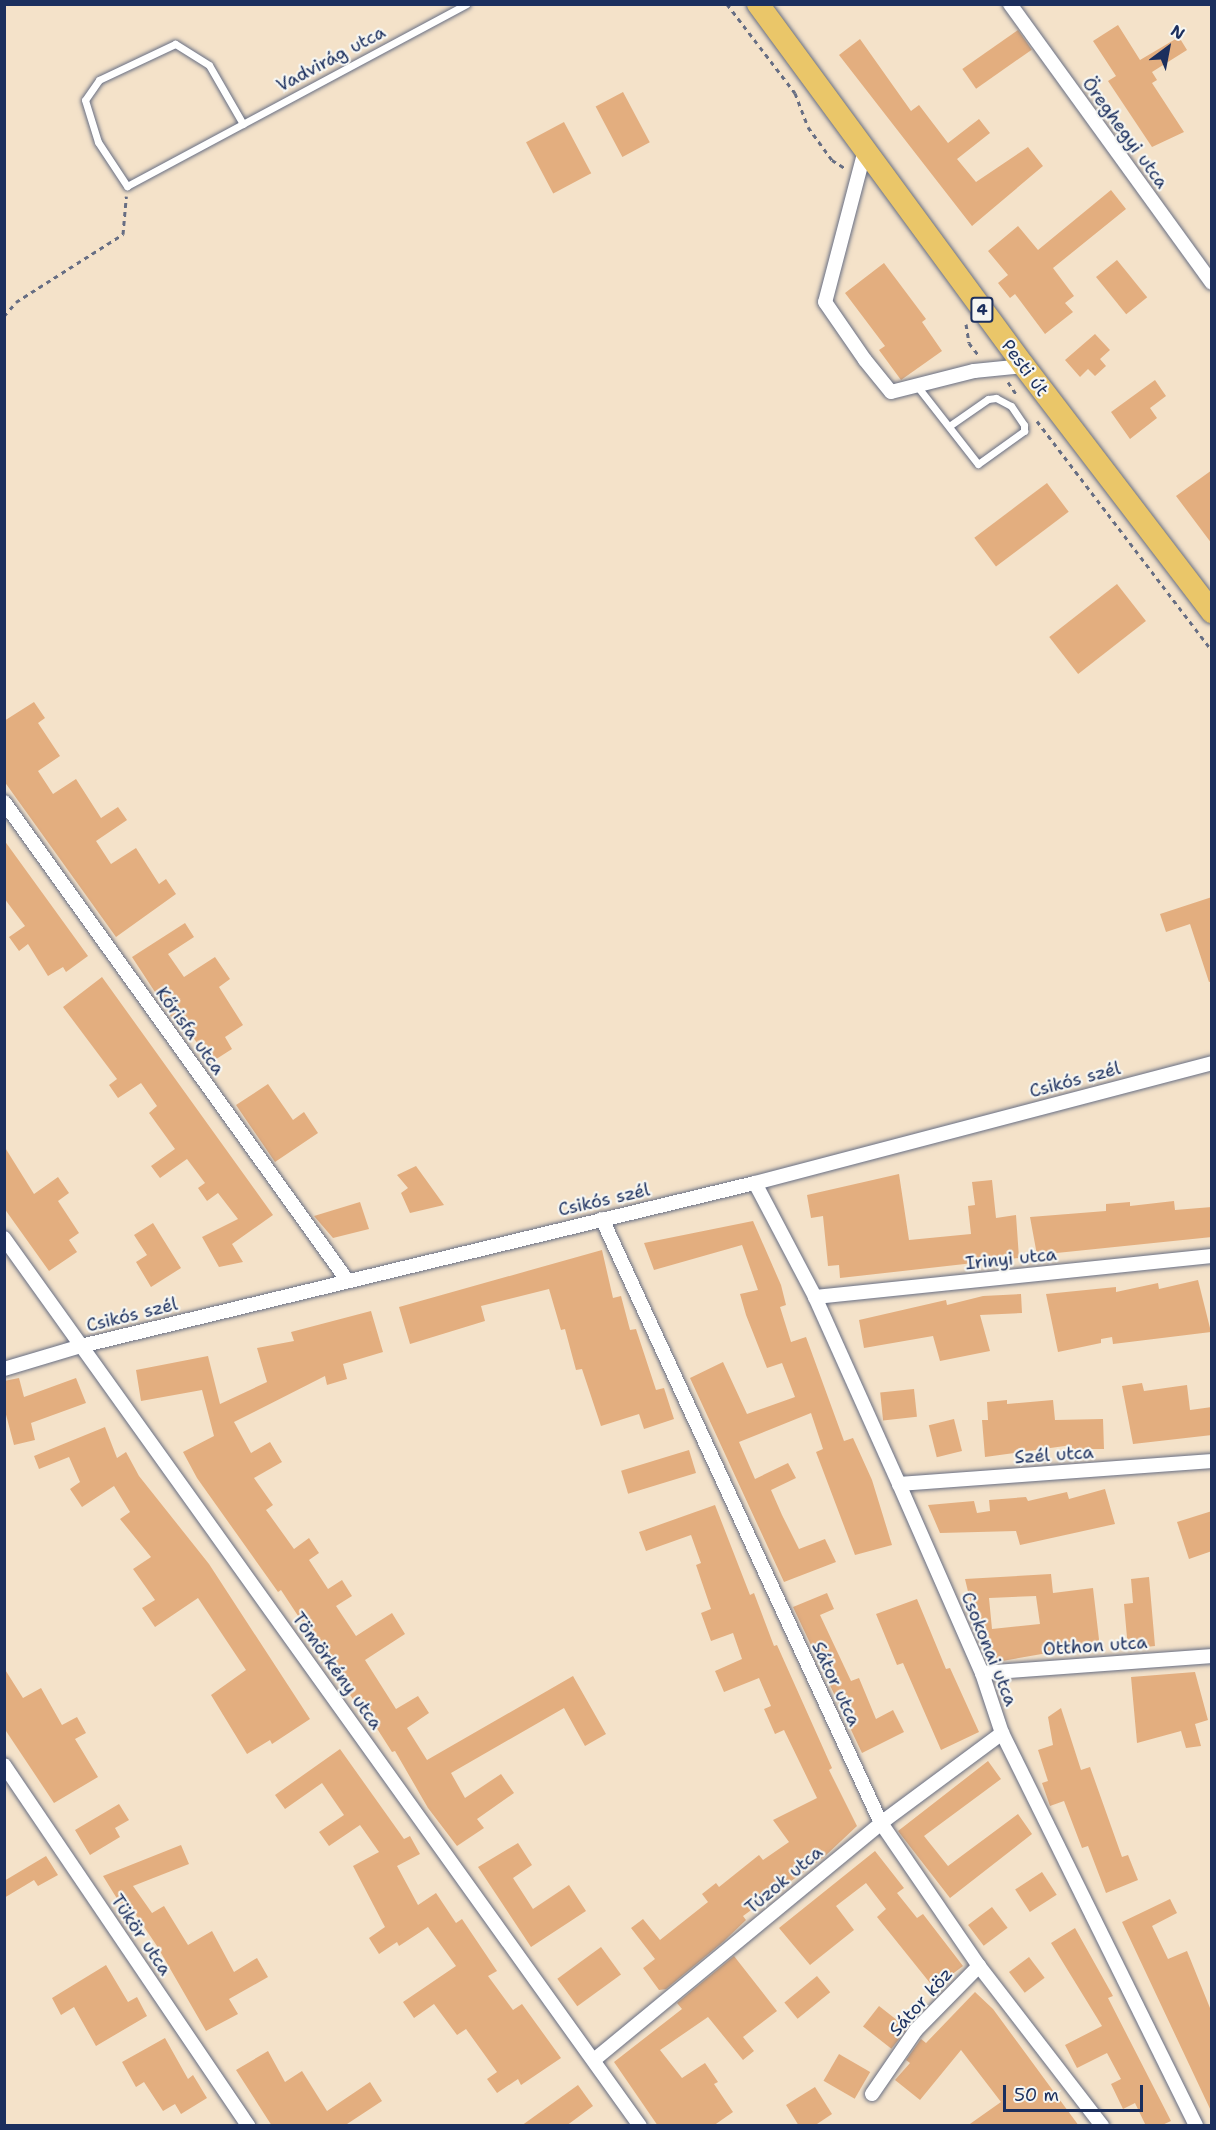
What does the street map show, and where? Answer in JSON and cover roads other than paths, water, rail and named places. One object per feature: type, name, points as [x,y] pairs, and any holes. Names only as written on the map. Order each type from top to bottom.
[{"type":"main road","name":"Pesti út","points":[[758,4],[1024,366],[1212,612]]},
{"type":"street","name":"Öreghegyi utca","points":[[1010,4],[1212,283]]},
{"type":"street","points":[[865,150],[825,302],[891,392],[974,371],[1024,366]]},
{"type":"street","name":"Kőrisfa utca","points":[[4,802],[347,1280]]},
{"type":"street","name":"Csikós szél","points":[[4,1369],[81,1346],[347,1280],[755,1183],[1212,1063]]},
{"type":"street","name":"Csokonai utca","points":[[755,1183],[815,1297],[899,1484],[982,1673],[1002,1733],[1196,2126]]},
{"type":"street","name":"Sátor utca","points":[[602,1219],[880,1823],[979,1966],[1102,2126]]},
{"type":"street","name":"Tömörkény utca","points":[[4,1238],[640,2126]]},
{"type":"street","name":"Irinyi utca","points":[[815,1297],[1212,1256]]},
{"type":"street","name":"Szél utca","points":[[899,1484],[1212,1461]]},
{"type":"street","name":"Otthon utca","points":[[982,1673],[1212,1656]]},
{"type":"street","name":"Túzok utca","points":[[594,2060],[880,1823],[1002,1733]]},
{"type":"street","name":"Tükör utca","points":[[4,1766],[248,2126]]},
{"type":"street","name":"Sátor köz","points":[[872,2094],[916,2030],[979,1966]]},
{"type":"lane","name":"Vadvirág utca","points":[[243,124],[209,65],[175,44],[99,80],[85,100],[98,142],[127,186],[243,124],[465,4]]},
{"type":"lane","points":[[917,386],[978,464],[1024,431],[1024,425],[1011,406],[996,398],[988,399],[949,426]]}]
